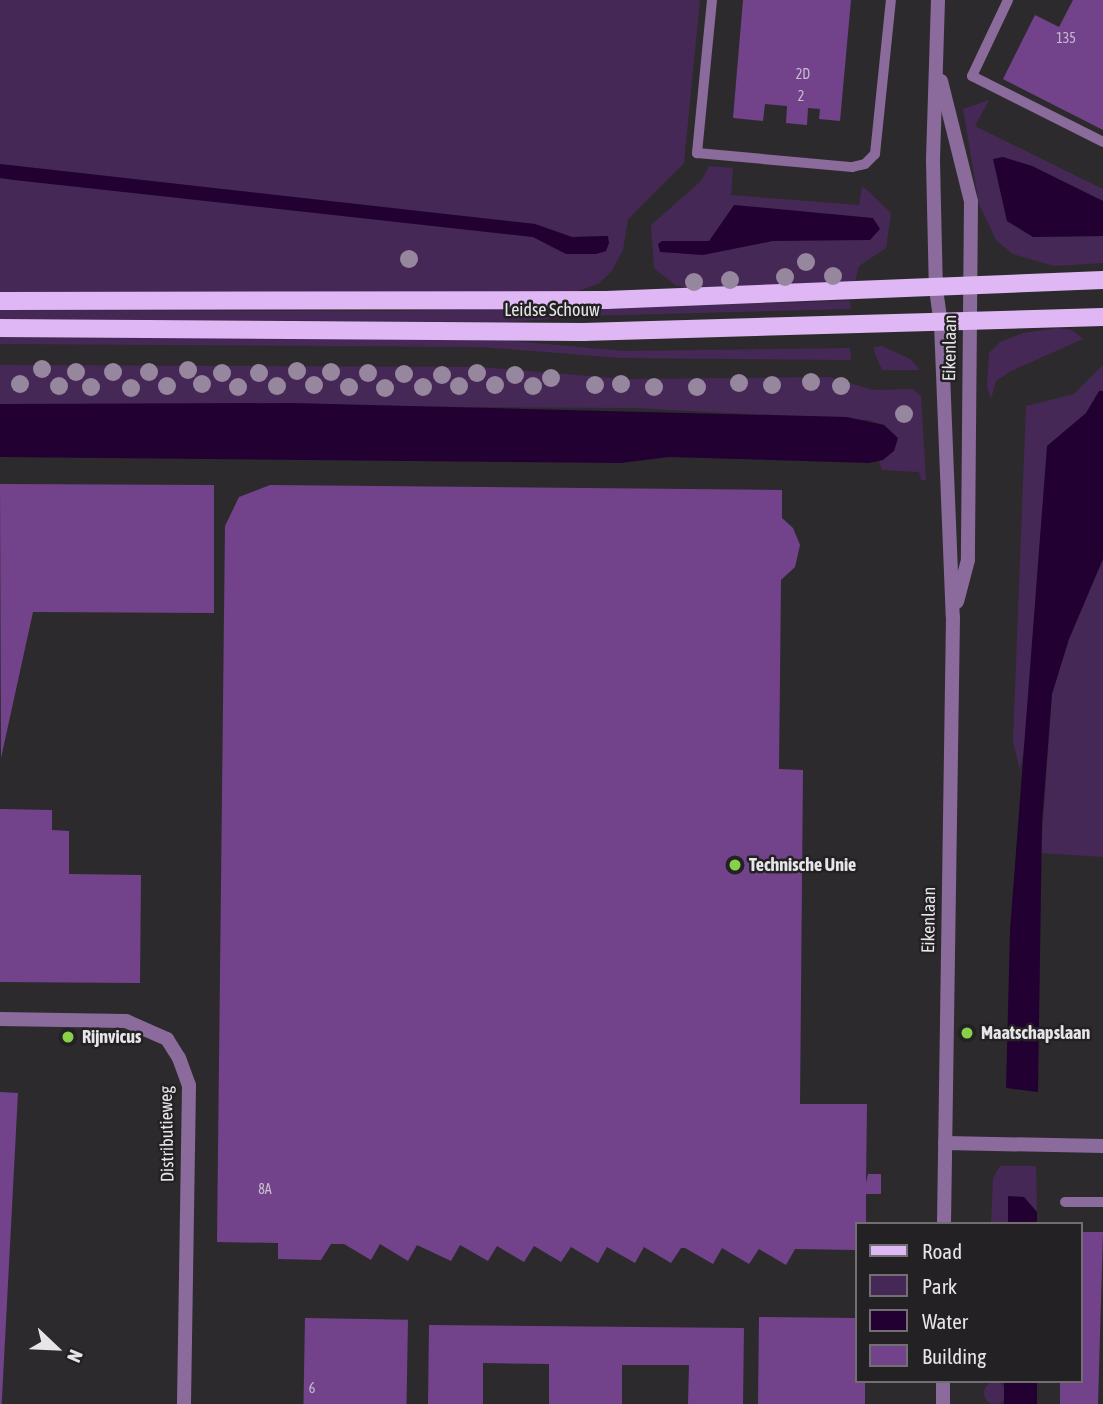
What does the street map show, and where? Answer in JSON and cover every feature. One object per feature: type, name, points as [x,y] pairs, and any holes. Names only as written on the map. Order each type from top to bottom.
[{"type":"main road","name":"Leidse Schouw","points":[[0,301],[606,300],[970,288],[1103,280]]},
{"type":"main road","name":"Leidse Schouw","points":[[0,328],[583,332],[941,324],[1103,317]]},
{"type":"street","points":[[936,289],[938,0]]},
{"type":"street","points":[[937,65],[971,201],[970,288]]},
{"type":"street","name":"Eikenlaan","points":[[953,617],[968,560],[970,288]]},
{"type":"street","name":"Eikenlaan","points":[[936,289],[941,324],[953,617],[944,1222]]},
{"type":"street","name":"Distributieweg","points":[[0,1019],[126,1021],[167,1039],[180,1058],[189,1085],[184,1404]]},
{"type":"street","points":[[945,1143],[1103,1146]]},
{"type":"street","points":[[943,1383],[943,1404]]},
{"type":"lane","points":[[712,0],[697,153],[852,167],[865,164],[875,154],[891,0]]},
{"type":"lane","points":[[1008,0],[972,76],[1103,142]]},
{"type":"lane","points":[[1065,1202],[1103,1202]]},
{"type":"green space","points":[[0,0],[700,0],[684,163],[628,219],[623,250],[611,272],[598,284],[574,292],[0,294],[0,178],[533,237],[566,254],[606,251],[608,236],[572,237],[535,224],[0,164]]},
{"type":"green space","points":[[989,100],[975,126],[1103,189],[1103,201],[1032,166],[993,159],[1007,221],[1033,237],[1103,236],[1103,263],[1054,266],[1013,254],[996,240],[979,204],[963,109]]},
{"type":"green space","points":[[709,166],[733,168],[731,195],[859,205],[862,187],[891,213],[886,248],[859,266],[854,285],[689,289],[675,285],[654,268],[651,225],[701,181]]},
{"type":"green space","points":[[850,301],[851,309],[586,316],[510,322],[0,319],[0,310],[394,311]]},
{"type":"green space","points":[[1057,328],[1072,330],[1083,339],[1011,371],[996,381],[991,399],[987,387],[989,353],[1000,342],[1023,333]]},
{"type":"green space","points":[[0,334],[481,338],[623,351],[850,348],[851,360],[621,358],[482,347],[0,344]]},
{"type":"green space","points":[[882,346],[910,359],[920,370],[882,370],[874,347]]},
{"type":"green space","points":[[0,365],[480,367],[624,379],[830,377],[873,390],[913,389],[921,396],[926,480],[921,480],[919,472],[882,470],[879,461],[897,438],[884,425],[868,420],[634,408],[0,404]]},
{"type":"green space","points":[[1103,365],[1103,391],[1086,413],[1020,770],[1013,741],[1026,406],[1074,394]]},
{"type":"green space","points":[[1103,559],[1103,857],[1041,853],[1052,694],[1069,639]]},
{"type":"green space","points":[[1000,1166],[1036,1166],[1037,1212],[1024,1197],[1009,1196],[1008,1222],[991,1222],[993,1178]]},
{"type":"green space","points":[[999,1383],[1005,1389],[1003,1401],[995,1404],[987,1401],[984,1393],[987,1385]]},
{"type":"water","points":[[1003,157],[1032,166],[1103,201],[1103,236],[1033,237],[1007,221],[993,159]]},
{"type":"water","points":[[0,164],[535,224],[572,237],[608,236],[609,243],[606,251],[596,254],[566,254],[533,237],[0,178]]},
{"type":"water","points":[[734,205],[873,218],[880,229],[870,240],[773,241],[703,255],[660,252],[658,244],[662,241],[709,241]]},
{"type":"water","points":[[1099,391],[1103,391],[1103,559],[1069,639],[1052,694],[1042,823],[1038,1092],[1006,1088],[1010,930],[1047,446],[1086,413]]},
{"type":"water","points":[[292,403],[847,417],[884,425],[898,438],[894,451],[883,460],[869,463],[669,457],[621,463],[0,457],[0,404]]},
{"type":"water","points":[[1008,1196],[1024,1197],[1037,1212],[1037,1222],[1008,1222]]},
{"type":"water","points":[[1004,1383],[1037,1383],[1037,1404],[1004,1404]]},
{"type":"building","points":[[743,0],[851,0],[840,121],[819,119],[820,109],[808,108],[807,125],[786,123],[787,106],[765,104],[763,121],[733,118]]},
{"type":"building","points":[[1073,0],[1103,0],[1103,130],[1003,79],[1035,15],[1059,27]]},
{"type":"building","points":[[0,484],[214,485],[214,613],[33,612],[1,758]]},
{"type":"building","points":[[270,485],[782,490],[782,518],[793,528],[800,545],[795,567],[781,580],[779,769],[803,770],[800,1104],[867,1104],[866,1183],[868,1174],[881,1174],[881,1194],[866,1194],[866,1222],[855,1222],[855,1250],[795,1249],[786,1265],[759,1249],[749,1264],[722,1248],[713,1264],[685,1248],[681,1248],[671,1263],[644,1247],[635,1263],[607,1247],[598,1263],[571,1247],[561,1262],[534,1246],[524,1262],[497,1246],[488,1261],[460,1245],[451,1261],[417,1245],[408,1261],[380,1244],[371,1260],[344,1244],[331,1244],[321,1260],[278,1259],[278,1243],[217,1242],[225,526],[239,497]]},
{"type":"building","points":[[0,809],[52,810],[52,830],[69,831],[69,874],[141,875],[140,983],[0,982]]},
{"type":"building","points":[[0,1092],[18,1093],[2,1404],[0,1404]]},
{"type":"building","points":[[1082,1232],[1103,1232],[1098,1404],[1060,1404],[1060,1383],[1082,1383]]},
{"type":"building","points":[[759,1317],[855,1318],[855,1383],[865,1383],[865,1404],[758,1404]]},
{"type":"building","points":[[305,1318],[408,1320],[407,1404],[303,1404]]},
{"type":"building","points":[[429,1325],[744,1328],[743,1404],[688,1404],[689,1365],[622,1365],[622,1404],[549,1404],[549,1364],[483,1363],[483,1404],[428,1404]]},
{"type":"place","name":"Technische Unie","points":[[735,865]]},
{"type":"place","name":"Maatschapslaan","points":[[967,1033]]},
{"type":"place","name":"Rijnvicus","points":[[68,1037]]}]
